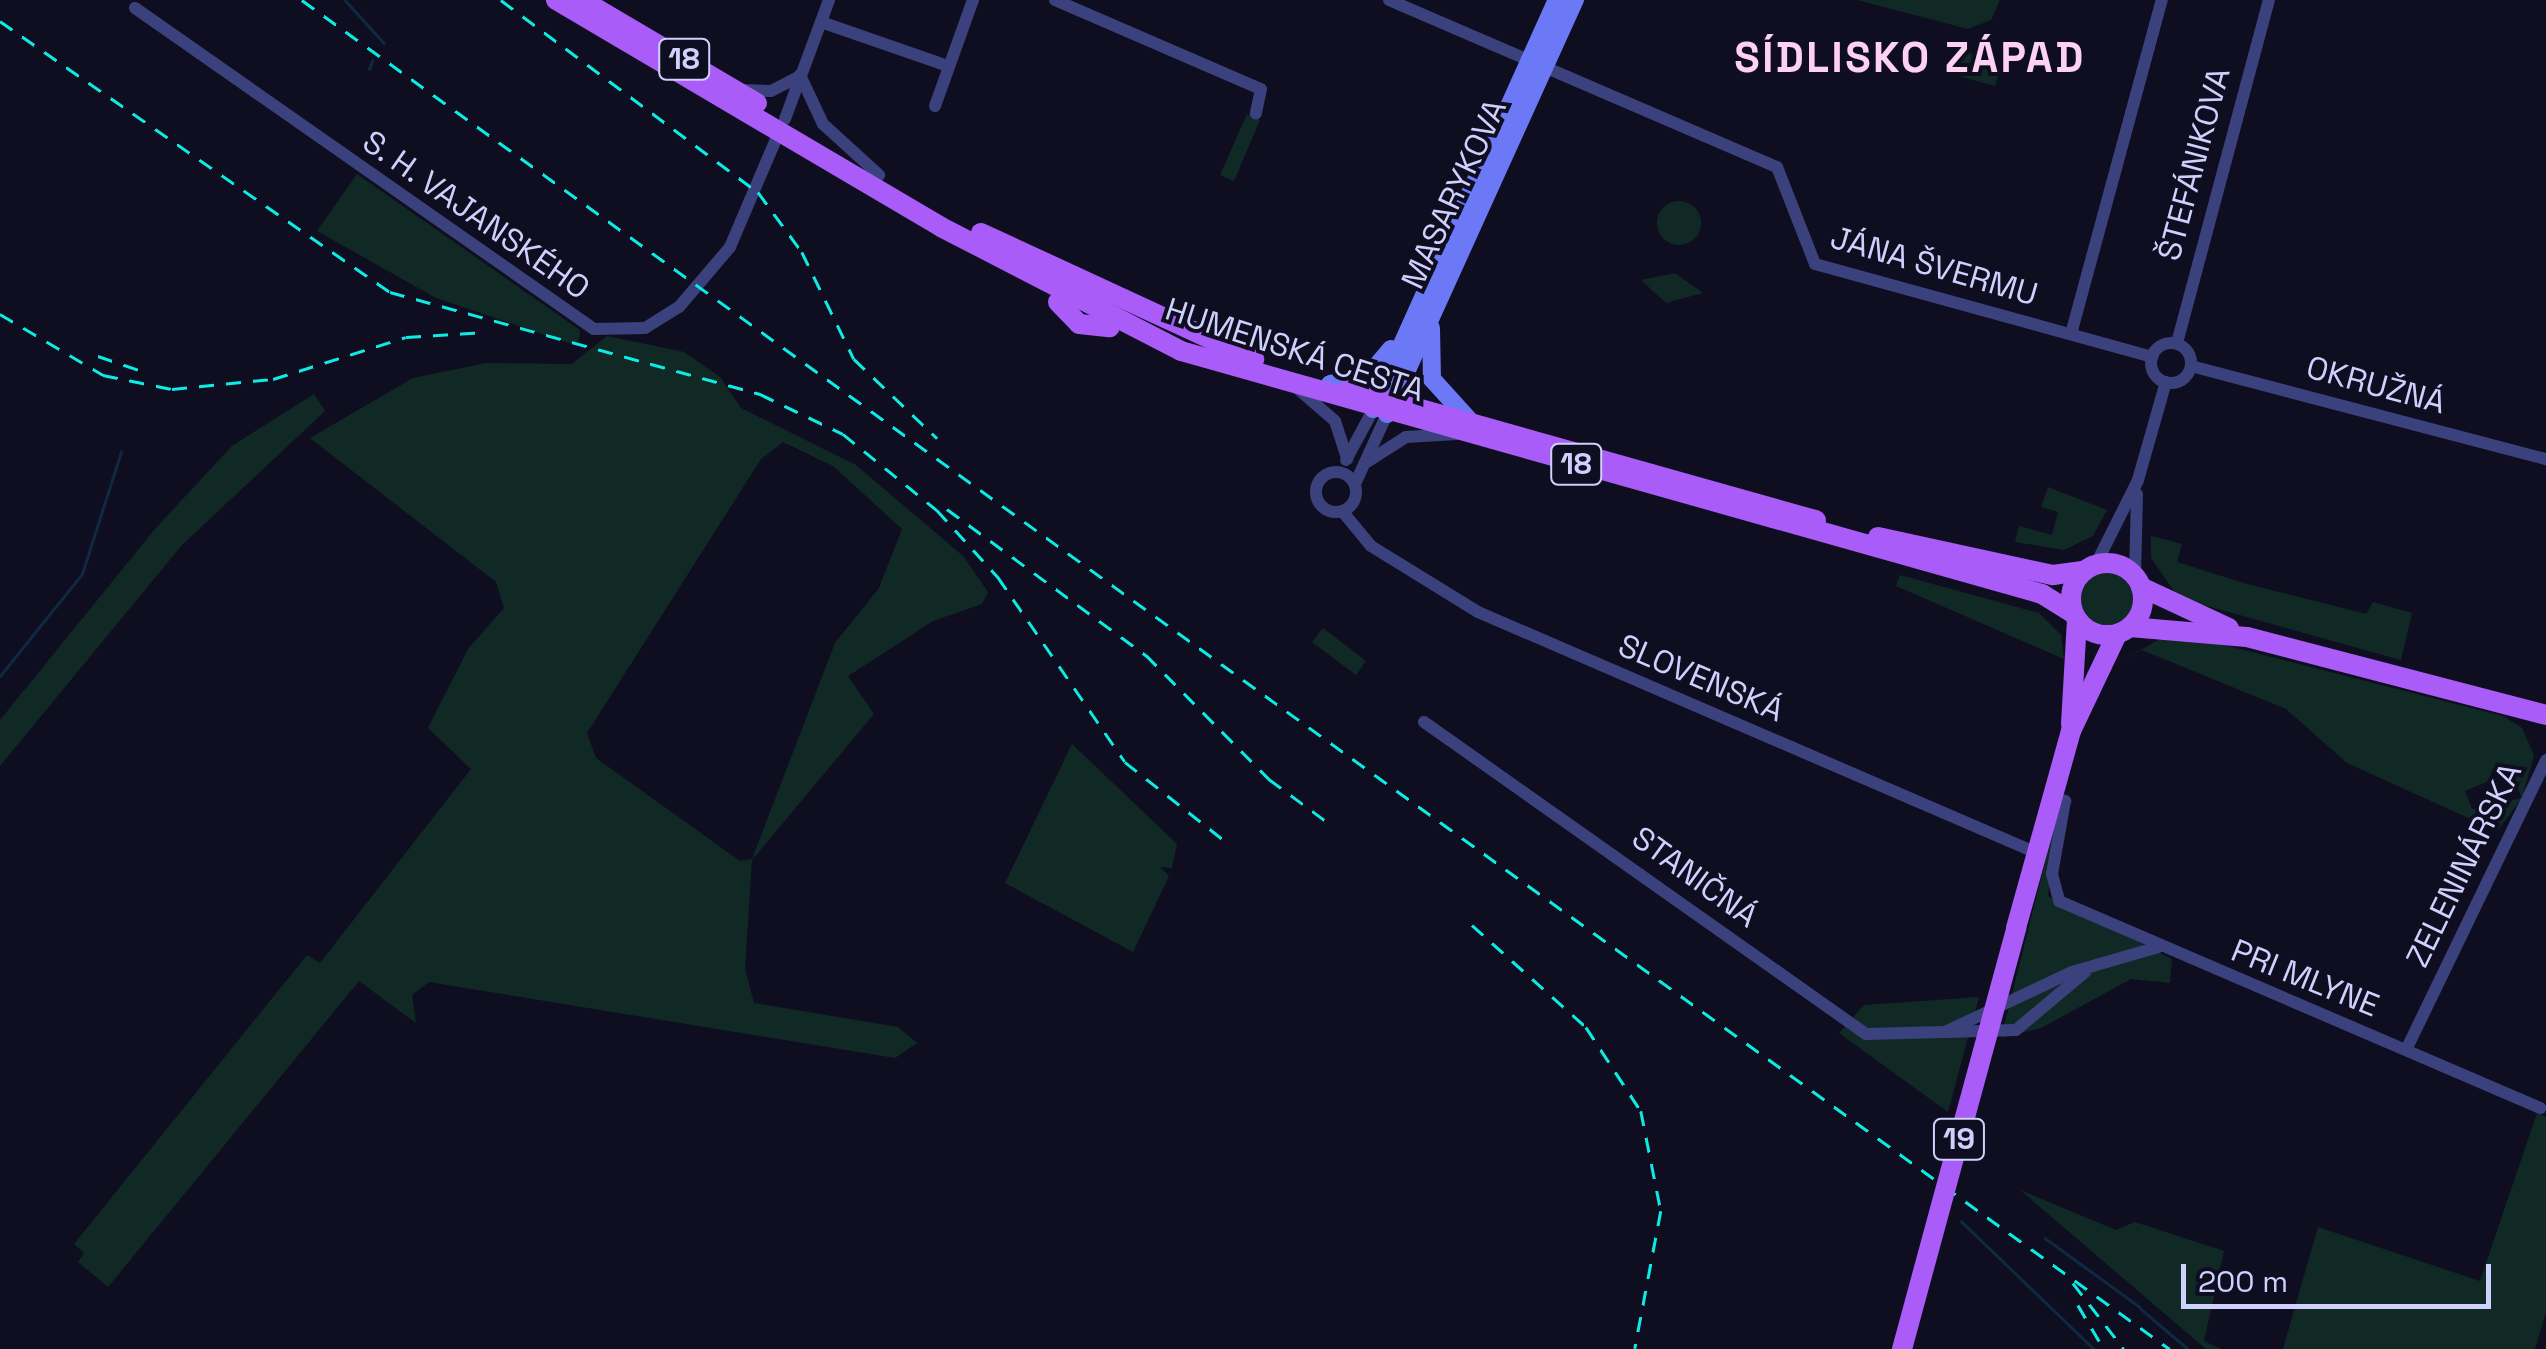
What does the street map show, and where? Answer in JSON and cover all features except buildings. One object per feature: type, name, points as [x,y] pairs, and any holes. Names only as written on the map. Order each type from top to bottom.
[{"type":"main road","name":"HUMENSKÁ CESTA","points":[[556,0],[782,126],[1050,287],[1079,324],[1130,326],[1295,387],[1383,405],[1859,532],[2053,575],[2090,568],[2138,582],[2247,638]]},
{"type":"main road","name":"HUMENSKÁ CESTA","points":[[582,0],[720,81],[782,126],[1096,294],[1383,405]]},
{"type":"main road","name":"MASARYKOVA","points":[[1383,405],[1433,310],[1537,65],[1558,0]]},
{"type":"main road","name":"MASARYKOVA","points":[[1383,405],[1414,316],[1537,65],[1576,0]]},
{"type":"main road","points":[[1433,310],[1432,377],[1465,427]]},
{"type":"main road","points":[[1330,384],[1377,368],[1414,316]]},
{"type":"main road","name":"HUMENSKÁ CESTA","points":[[1465,427],[2042,594],[2075,617],[2124,630],[2247,638]]},
{"type":"main road","name":"19","points":[[2071,731],[2075,617],[2072,587],[2090,568]]},
{"type":"main road","name":"19","points":[[1902,1349],[2071,731],[2124,630],[2138,582]]},
{"type":"main road","points":[[2247,638],[2546,715]]},
{"type":"street","name":"S. H. VAJANSKÉHO","points":[[135,8],[594,329],[645,328],[680,306],[730,247],[782,126],[829,0]]},
{"type":"street","points":[[934,106],[972,0]]},
{"type":"street","points":[[1055,0],[1261,90],[1256,113]]},
{"type":"street","points":[[1389,0],[1537,65]]},
{"type":"street","points":[[2071,334],[2107,202],[2123,172],[2125,138],[2162,0]]},
{"type":"street","name":"ŠTEFÁNIKOVA","points":[[2177,344],[2269,0]]},
{"type":"street","points":[[821,22],[948,66]]},
{"type":"street","name":"JÁNA ŠVERMU","points":[[1537,65],[1777,167],[1815,264],[2152,357]]},
{"type":"street","points":[[720,81],[755,93],[800,75],[823,124],[879,175]]},
{"type":"street","points":[[2125,138],[2140,142]]},
{"type":"street","points":[[2107,202],[2123,206]]},
{"type":"street","points":[[2098,234],[2115,238]]},
{"type":"street","points":[[2091,262],[2108,265]]},
{"type":"street","points":[[2090,568],[2138,480],[2166,382],[2191,366],[2177,344],[2152,357],[2166,382]]},
{"type":"street","name":"OKRUŽNÁ","points":[[2191,366],[2546,459]]},
{"type":"street","points":[[1295,387],[1334,421],[1347,459]]},
{"type":"street","points":[[1383,405],[1367,462],[1342,511],[1326,509],[1317,494],[1338,472],[1383,405]]},
{"type":"street","points":[[1367,462],[1406,438],[1465,427]]},
{"type":"street","points":[[1338,472],[1355,484]]},
{"type":"street","points":[[2138,480],[2138,582]]},
{"type":"street","name":"SLOVENSKÁ","points":[[1342,511],[1356,533],[1478,612],[2037,853]]},
{"type":"street","name":"STANIČNÁ","points":[[1424,722],[1866,1034],[2016,1030],[2086,972]]},
{"type":"street","name":"ZELENINÁRSKA","points":[[2408,1048],[2546,760]]},
{"type":"street","name":"PRI MLYNE","points":[[2053,797],[2066,801],[2053,894],[2158,947],[2408,1048],[2540,1108]]},
{"type":"street","name":"STANIČNÁ","points":[[1945,1032],[2086,972],[2158,947]]},
{"type":"green space","points":[[1857,0],[2000,0],[1991,20],[1968,29]]},
{"type":"green space","points":[[1958,50],[2002,62],[1995,86],[1951,74]]},
{"type":"green space","points":[[1247,114],[1260,120],[1234,181],[1220,175]]},
{"type":"green space","points":[[357,174],[580,330],[578,346],[436,298],[317,231]]},
{"type":"green space","points":[[1679,201],[1694,208],[1701,223],[1694,238],[1679,245],[1664,238],[1657,223],[1664,208]]},
{"type":"green space","points":[[1675,273],[1703,293],[1666,303],[1641,280]]},
{"type":"green space","points":[[607,336],[684,352],[720,377],[741,408],[856,465],[963,556],[988,592],[982,604],[933,621],[848,676],[874,714],[752,860],[745,969],[754,1003],[898,1027],[917,1043],[895,1058],[429,982],[412,995],[416,1023],[359,981],[108,1287],[78,1262],[84,1253],[74,1244],[307,955],[320,963],[471,769],[428,728],[468,649],[504,608],[496,582],[310,438],[413,378],[486,363],[572,364]],"holes":[[[783,442],[833,466],[902,529],[879,588],[835,643],[752,859],[740,861],[596,758],[587,733],[761,459]]]},
{"type":"green space","points":[[314,394],[325,411],[182,545],[0,766],[0,720],[155,529],[232,446]]},
{"type":"green space","points":[[2048,487],[2107,510],[2093,536],[2064,550],[2015,542],[2019,526],[2052,535],[2058,512],[2041,507]]},
{"type":"green space","points":[[2151,536],[2182,544],[2177,562],[2247,584],[2366,614],[2373,602],[2412,613],[2401,660],[2179,598],[2151,558]]},
{"type":"green space","points":[[2107,573],[2125,581],[2133,599],[2125,617],[2107,625],[2089,617],[2081,599],[2089,581]]},
{"type":"green space","points":[[1900,575],[2039,613],[2061,635],[2064,659],[1896,586]]},
{"type":"green space","points":[[1323,628],[1366,661],[1356,675],[1312,642]]},
{"type":"green space","points":[[2173,632],[2503,716],[2522,728],[2534,755],[2522,798],[2497,831],[2347,763],[2286,709],[2142,650],[2115,664]],"holes":[[[2510,772],[2522,798],[2472,809],[2465,791]]]},
{"type":"green space","points":[[1072,744],[1177,844],[1172,868],[1160,867],[1169,876],[1133,952],[1005,883]]},
{"type":"green space","points":[[2059,807],[2048,896],[2172,959],[2170,983],[2131,979],[2041,1028],[2001,1038]]},
{"type":"green space","points":[[1979,997],[1948,1112],[1839,1033],[1864,1005]]},
{"type":"green space","points":[[2537,1113],[2546,1117],[2546,1312],[2535,1349],[2283,1349],[2318,1227],[2480,1281]]},
{"type":"green space","points":[[2020,1190],[2116,1230],[2135,1222],[2224,1251],[2204,1341],[2221,1349],[2206,1349]]},
{"type":"waterway","points":[[345,0],[384,43]]},
{"type":"waterway","points":[[369,69],[372,61]]},
{"type":"waterway","points":[[0,676],[82,574],[121,452]]},
{"type":"waterway","points":[[1961,1221],[2094,1349]]},
{"type":"waterway","points":[[2045,1238],[2140,1307]]},
{"type":"waterway","points":[[2141,1309],[2188,1349]]},
{"type":"railway","points":[[302,0],[2170,1349]]},
{"type":"railway","points":[[501,0],[758,192],[802,252],[854,359],[937,438]]},
{"type":"railway","points":[[0,21],[390,292],[760,394],[843,434],[937,510],[998,577],[1125,762],[1229,844]]},
{"type":"railway","points":[[0,314],[103,375],[172,389],[273,379],[406,337],[486,332]]},
{"type":"railway","points":[[98,356],[142,371]]},
{"type":"railway","points":[[947,509],[1146,655],[1269,779],[1326,821]]},
{"type":"railway","points":[[1472,925],[1586,1027],[1641,1111],[1661,1211],[1635,1349]]},
{"type":"railway","points":[[2073,1283],[2124,1349]]},
{"type":"railway","points":[[2078,1305],[2104,1349]]},
{"type":"district","name":"SÍDLISKO ZÁPAD","points":[[1910,58]]}]
